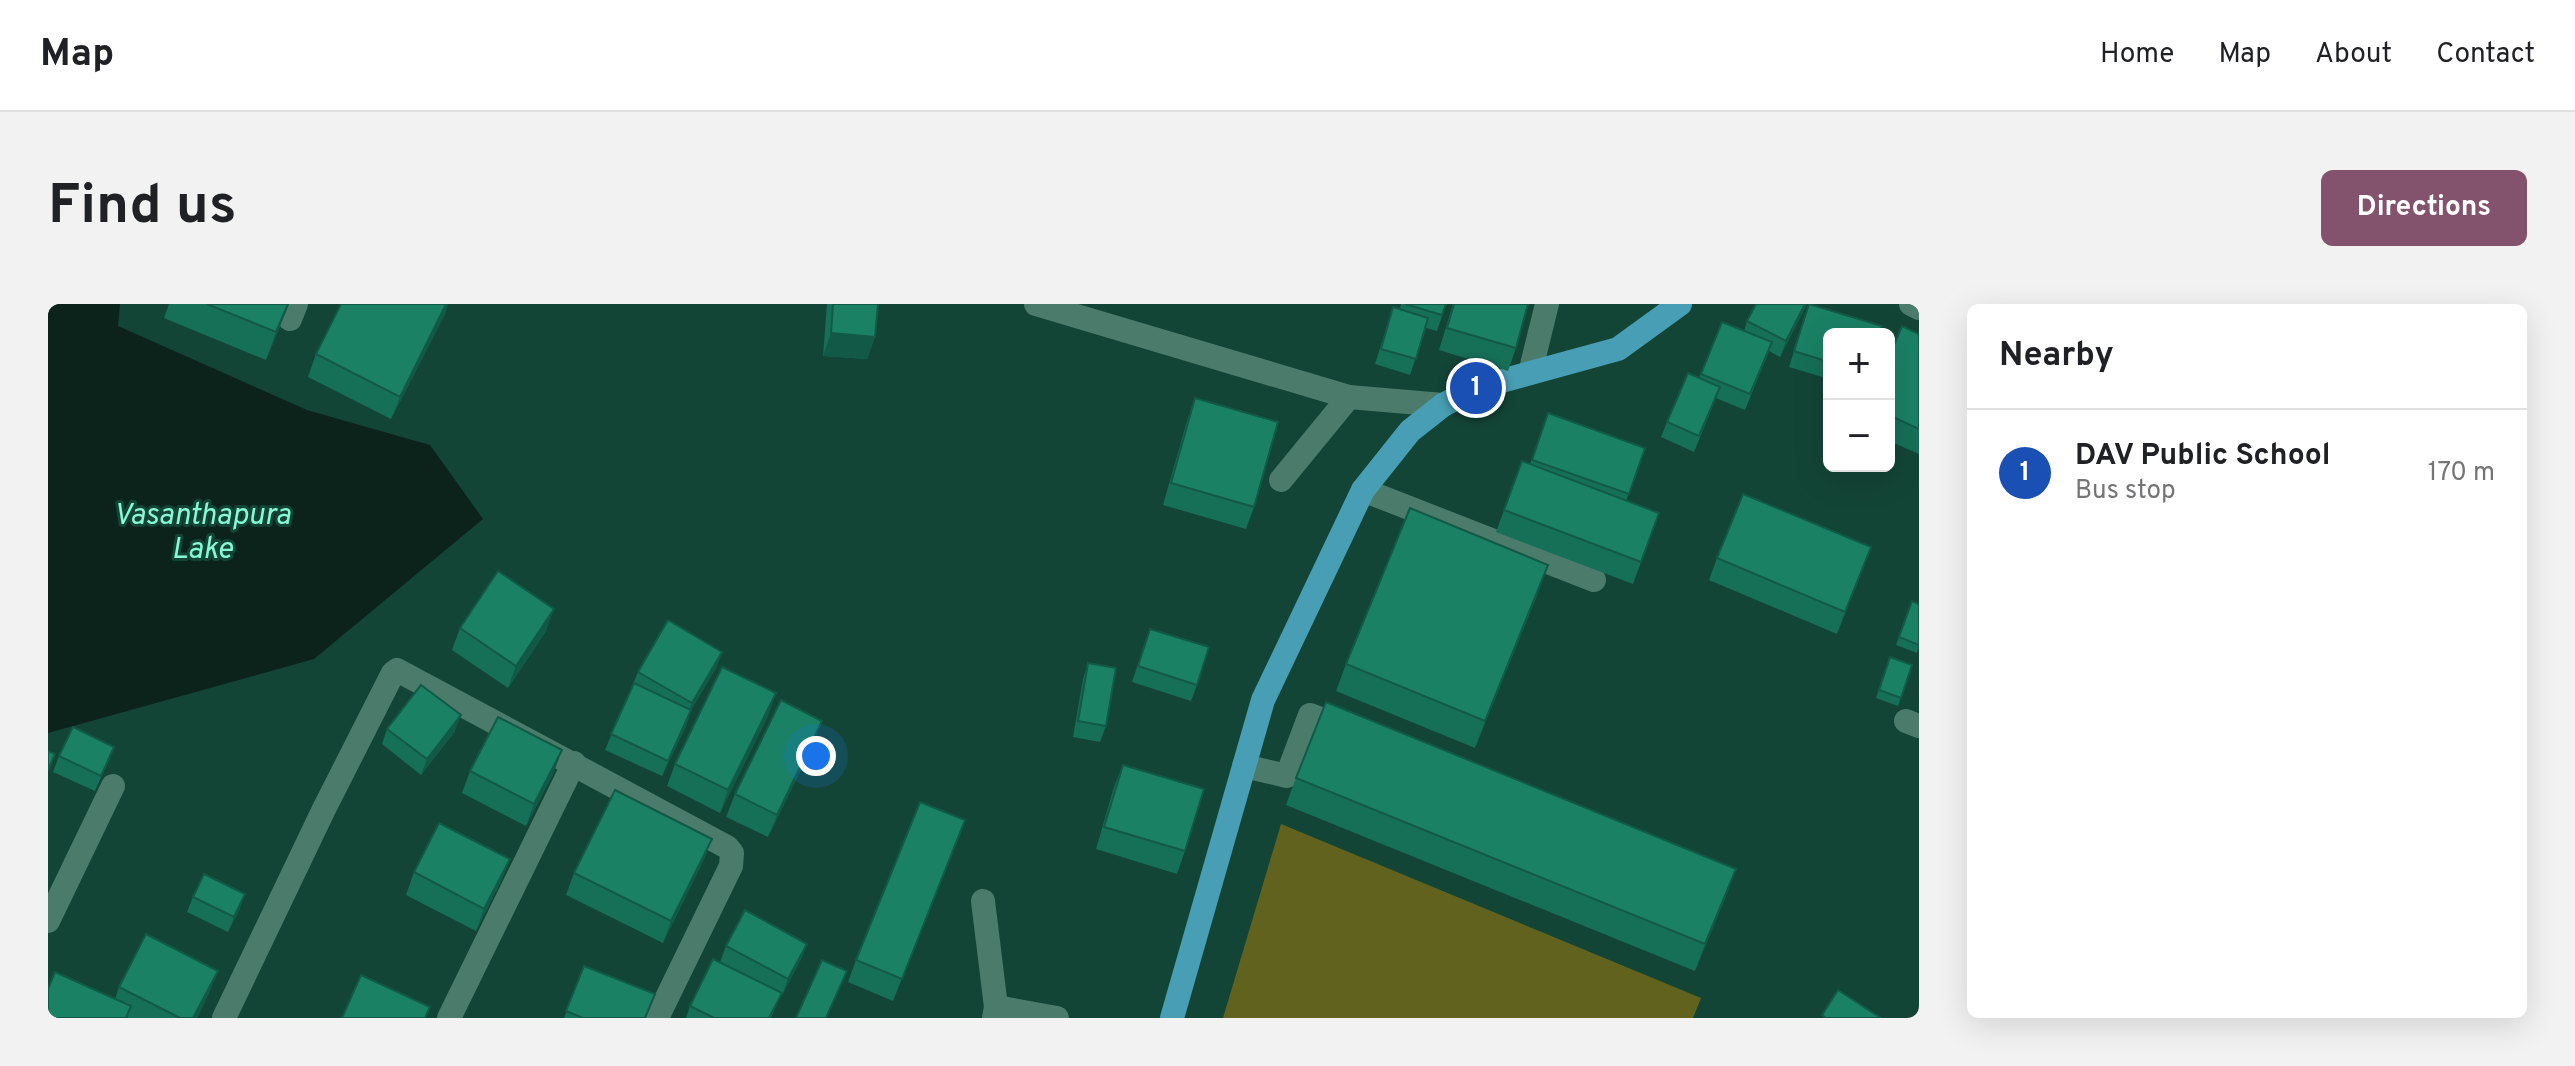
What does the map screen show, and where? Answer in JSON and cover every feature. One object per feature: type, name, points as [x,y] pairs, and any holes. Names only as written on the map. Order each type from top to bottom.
[{"type":"main road","points":[[1172,1018],[1263,700],[1363,490],[1410,431],[1443,405],[1476,388],[1618,349],[1680,304]]},
{"type":"street","points":[[1036,304],[1349,397],[1443,405]]},
{"type":"street","points":[[1530,373],[1547,304]]},
{"type":"street","points":[[1911,304],[1919,308]]},
{"type":"street","points":[[1281,480],[1349,397]]},
{"type":"street","points":[[1363,490],[1594,580]]},
{"type":"street","points":[[224,1018],[324,809],[394,671],[399,670],[727,847],[732,853],[731,866],[657,1018]]},
{"type":"street","points":[[1244,766],[1287,776],[1310,715],[1370,739]]},
{"type":"street","points":[[449,1018],[574,763]]},
{"type":"street","points":[[48,921],[113,786]]},
{"type":"street","points":[[983,901],[995,1013],[1057,1018]]},
{"type":"shaded area","points":[[1281,824],[1701,998],[1693,1018],[1223,1018]]},
{"type":"water","name":"Vasanthapura Lake","points":[[48,304],[120,304],[118,326],[307,410],[430,445],[483,519],[314,659],[48,733]]},
{"type":"building","points":[[207,304],[288,304],[276,332]]},
{"type":"building","points":[[341,304],[446,304],[400,397],[316,354]]},
{"type":"building","points":[[833,304],[878,304],[875,337],[831,333]]},
{"type":"building","points":[[1405,304],[1446,304],[1442,315]]},
{"type":"building","points":[[1454,304],[1528,304],[1516,348],[1447,328]]},
{"type":"building","points":[[1756,304],[1805,304],[1786,341],[1747,321]]},
{"type":"building","points":[[1809,304],[1882,326],[1823,328],[1823,360],[1794,351]]},
{"type":"building","points":[[1393,307],[1428,318],[1416,359],[1381,349]]},
{"type":"building","points":[[1722,322],[1772,342],[1750,394],[1701,374]]},
{"type":"building","points":[[1902,326],[1919,334],[1919,429],[1895,418],[1895,343]]},
{"type":"building","points":[[1688,373],[1720,387],[1699,436],[1667,422]]},
{"type":"building","points":[[1195,398],[1278,422],[1254,507],[1171,483]]},
{"type":"building","points":[[1548,413],[1645,448],[1629,494],[1532,460]]},
{"type":"building","points":[[1522,461],[1659,513],[1641,562],[1504,510]]},
{"type":"building","points":[[1743,494],[1871,547],[1845,612],[1717,558]]},
{"type":"building","points":[[1410,508],[1548,565],[1485,721],[1346,664]]},
{"type":"building","points":[[498,571],[554,609],[516,666],[460,628]]},
{"type":"building","points":[[1912,601],[1919,604],[1919,645],[1899,637]]},
{"type":"building","points":[[668,620],[722,652],[692,703],[638,672]]},
{"type":"building","points":[[1150,629],[1209,647],[1197,685],[1138,666]]},
{"type":"building","points":[[1890,657],[1912,665],[1901,698],[1879,690]]},
{"type":"building","points":[[1088,663],[1116,668],[1106,726],[1078,721]]},
{"type":"building","points":[[722,667],[776,693],[728,790],[675,764]]},
{"type":"building","points":[[634,683],[691,710],[668,761],[611,734]]},
{"type":"building","points":[[421,685],[461,715],[427,759],[387,729]]},
{"type":"building","points":[[781,700],[822,721],[777,815],[735,794]]},
{"type":"building","points":[[1326,702],[1736,869],[1705,944],[1296,778]]},
{"type":"building","points":[[498,717],[562,750],[534,804],[470,771]]},
{"type":"building","points":[[73,727],[114,747],[101,776],[59,756]]},
{"type":"building","points":[[48,751],[55,754],[48,770]]},
{"type":"building","points":[[1123,765],[1204,789],[1185,851],[1104,827]]},
{"type":"building","points":[[615,790],[712,839],[671,921],[574,873]]},
{"type":"building","points":[[920,802],[965,820],[902,979],[856,960]]},
{"type":"building","points":[[439,823],[510,859],[484,909],[414,872]]},
{"type":"building","points":[[204,874],[245,894],[234,917],[193,897]]},
{"type":"building","points":[[745,910],[807,944],[788,979],[726,946]]},
{"type":"building","points":[[146,934],[218,971],[193,1018],[180,1018],[119,987]]},
{"type":"building","points":[[713,959],[782,993],[769,1018],[714,1018],[690,1006]]},
{"type":"building","points":[[822,960],[847,971],[826,1018],[796,1018]]},
{"type":"building","points":[[584,966],[655,994],[645,1018],[583,1018],[566,1011]]},
{"type":"building","points":[[55,972],[131,1006],[126,1018],[48,1018],[48,989]]},
{"type":"building","points":[[361,975],[430,1007],[425,1018],[342,1018]]},
{"type":"building","points":[[1838,990],[1881,1018],[1826,1018],[1822,1015]]},
{"type":"place","name":"DAV Public School","points":[[1476,388]]}]
